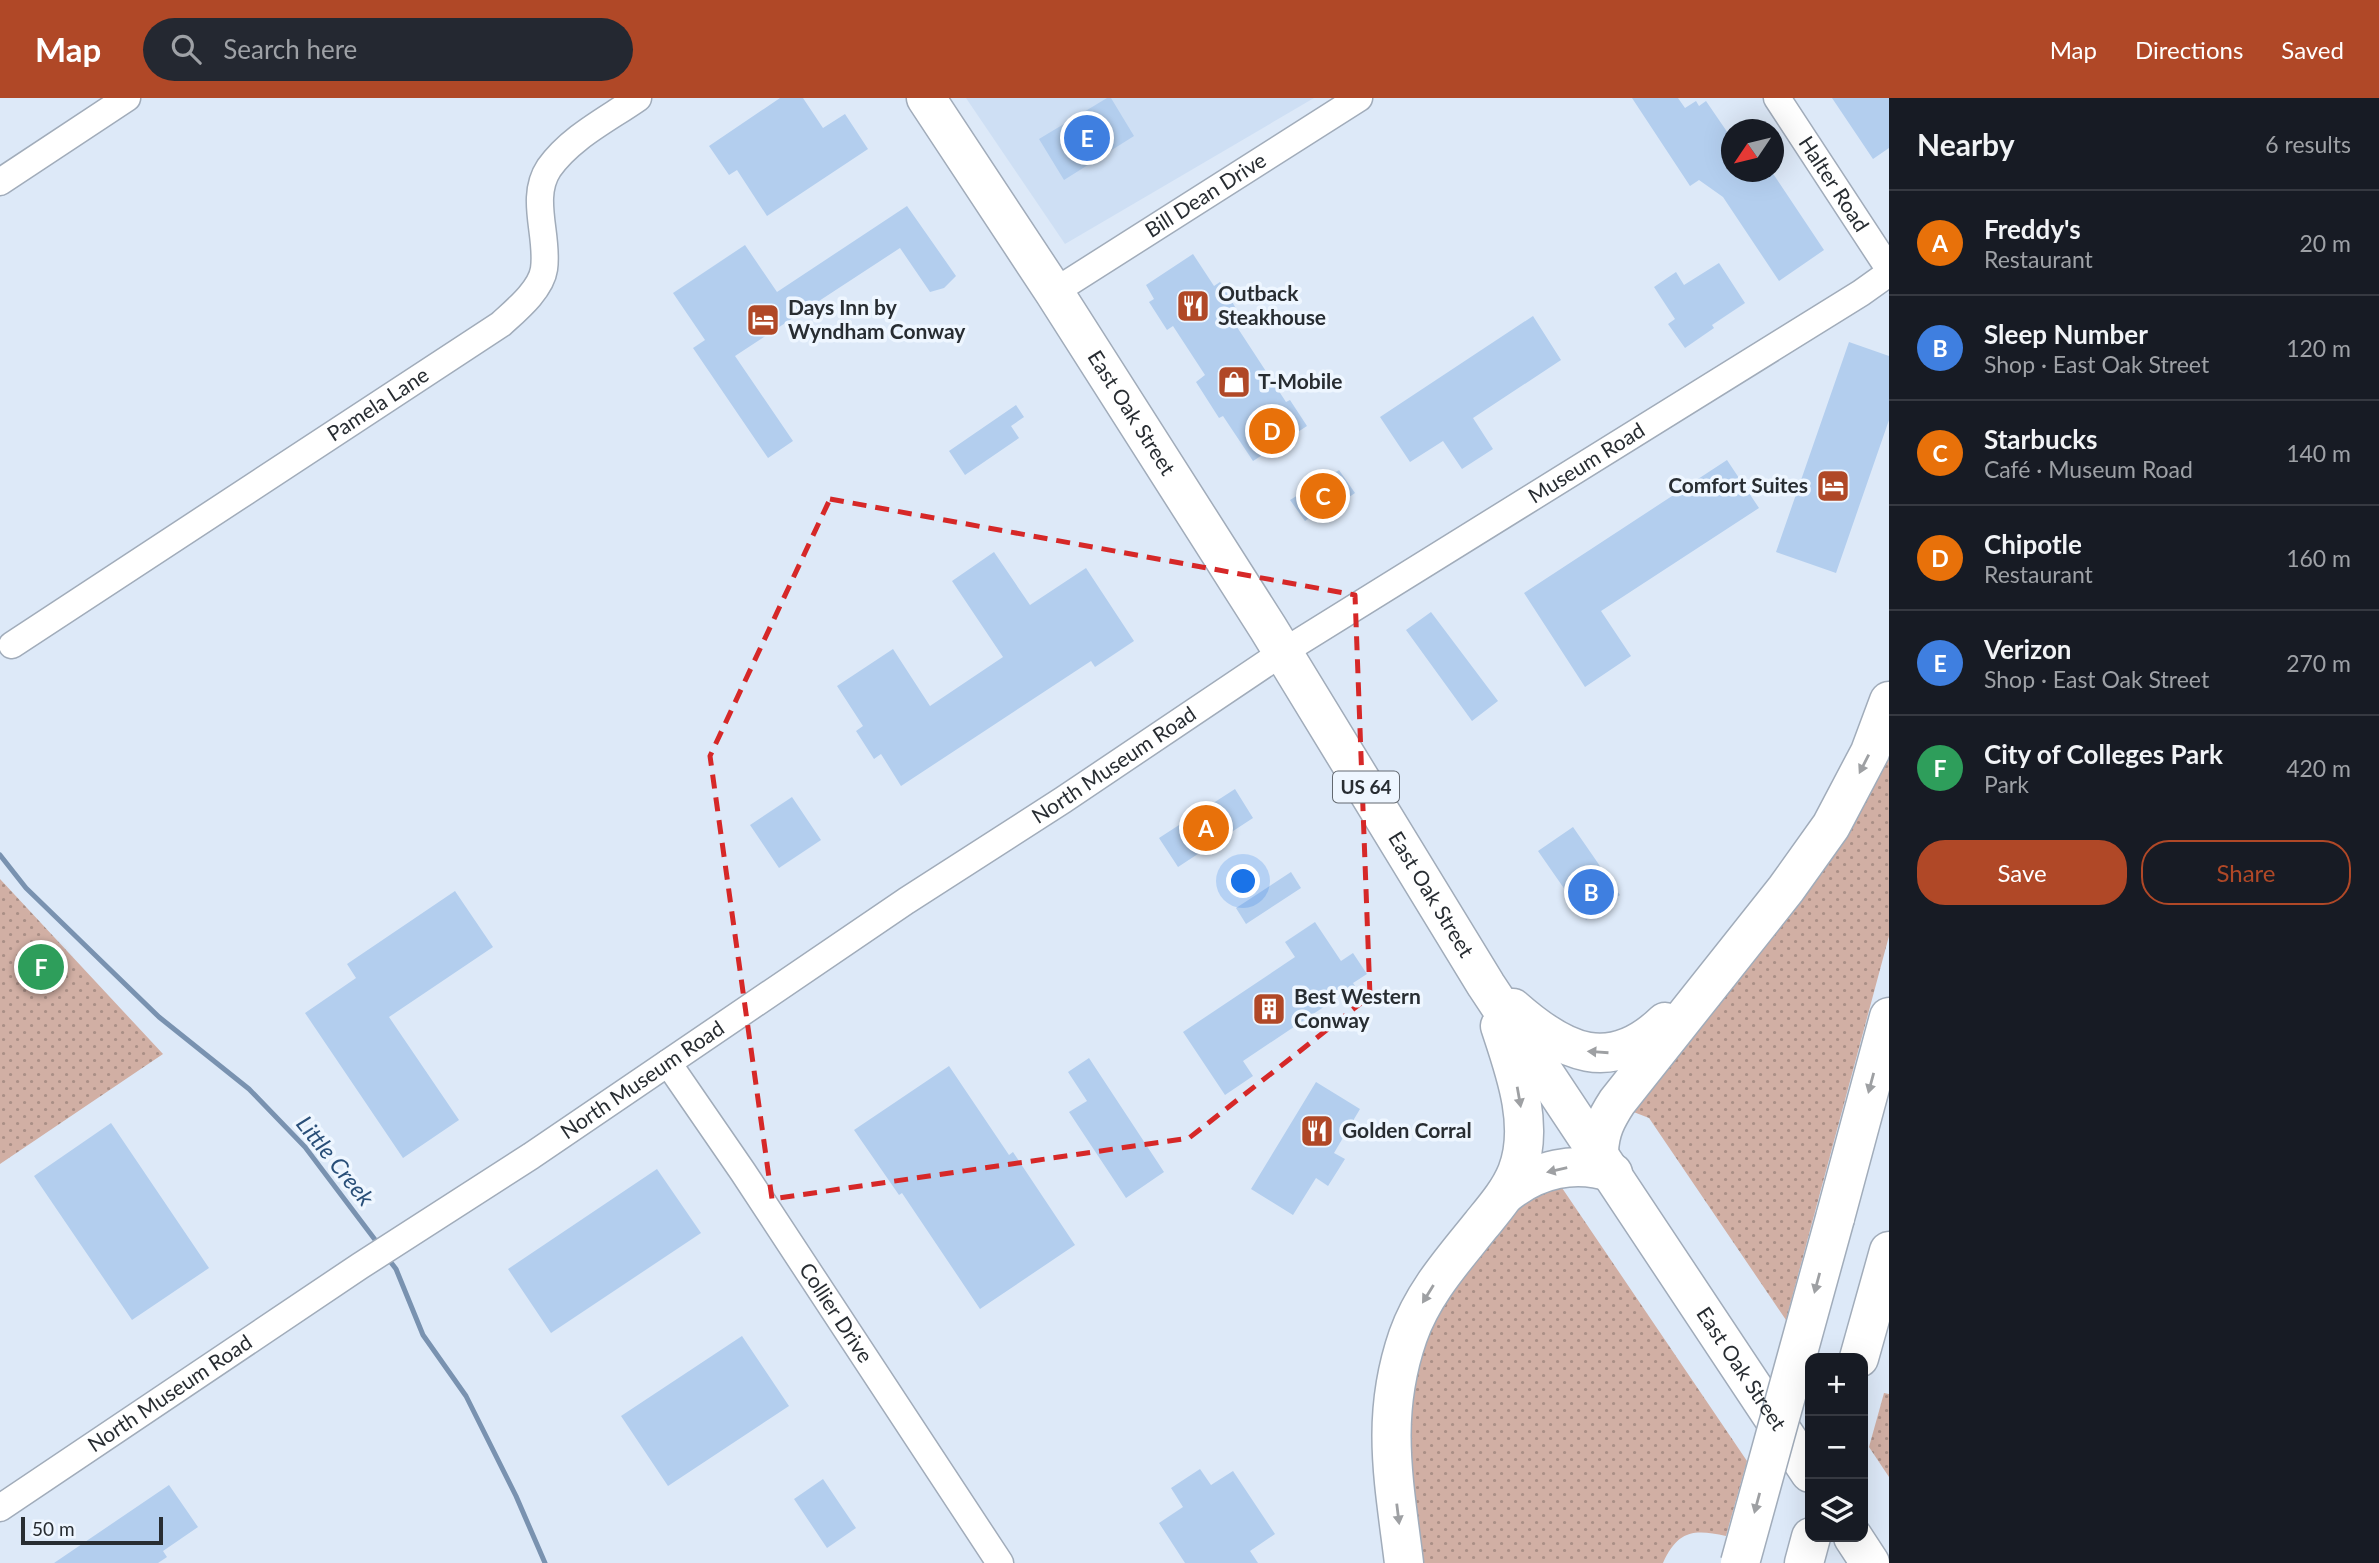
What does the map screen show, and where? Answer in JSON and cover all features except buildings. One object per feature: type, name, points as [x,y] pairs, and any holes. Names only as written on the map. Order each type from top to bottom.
[{"type":"highway","name":"East Oak Street","points":[[926,98],[1054,292],[1283,652],[1486,985],[1805,1465]]},
{"type":"highway","points":[[1506,1194],[1534,1176],[1554,1169],[1590,1167],[1606,1162],[1600,1136],[1604,1122],[1786,889],[1831,826],[1870,752],[1889,701]]},
{"type":"highway","points":[[1486,985],[1542,1032],[1582,1051],[1607,1053],[1623,1051],[1652,1034],[1729,959]]},
{"type":"highway","points":[[1404,1563],[1390,1440],[1392,1401],[1398,1367],[1414,1323],[1433,1287],[1506,1194],[1520,1163],[1522,1115],[1514,1070],[1486,985]]},
{"type":"highway","points":[[1740,1563],[1889,1017]]},
{"type":"highway","points":[[1860,1353],[1883,1269]]},
{"type":"highway","points":[[1804,1563],[1810,1542]]},
{"type":"highway","points":[[1856,1542],[1870,1563]]},
{"type":"street","points":[[0,182],[127,98]]},
{"type":"street","name":"Pamela Lane","points":[[12,645],[501,324],[527,300],[544,271],[540,193],[548,170],[572,143],[638,98]]},
{"type":"street","name":"Bill Dean Drive","points":[[1054,292],[1359,98]]},
{"type":"street","name":"Halter Road","points":[[1777,98],[1889,271]]},
{"type":"street","name":"Museum Road","points":[[1283,652],[1861,293],[1889,271]]},
{"type":"street","name":"North Museum Road","points":[[0,1508],[360,1266],[531,1156],[906,901],[1063,800],[1283,652]]},
{"type":"street","name":"Collier Drive","points":[[668,1063],[743,1172],[1000,1563]]},
{"type":"highlighted area","points":[[830,499],[1355,595],[1370,996],[1189,1138],[772,1199],[710,756]]},
{"type":"shaded area","points":[[966,98],[1314,98],[1065,244]]},
{"type":"shaded area","points":[[1889,739],[1889,936],[1786,1320],[1649,1118],[1631,1111]]},
{"type":"shaded area","points":[[0,879],[163,1054],[0,1164]]},
{"type":"shaded area","points":[[1558,1182],[1747,1461],[1726,1536],[1688,1534],[1675,1544],[1663,1563],[1419,1563],[1406,1468],[1408,1389],[1428,1324],[1458,1271],[1534,1192]]},
{"type":"shaded area","points":[[1884,1393],[1889,1394],[1889,1477],[1869,1447]]},
{"type":"waterway","name":"Little Creek","points":[[0,855],[26,888],[159,1017],[249,1089],[305,1147],[379,1245]]},
{"type":"waterway","name":"Little Creek","points":[[386,1256],[396,1269],[423,1335],[466,1396],[516,1496],[545,1563]]},
{"type":"place","name":"Verizon","points":[[1087,138]]},
{"type":"place","name":"Outback Steakhouse","points":[[1193,306]]},
{"type":"place","name":"Days Inn by Wyndham Conway","points":[[763,320]]},
{"type":"place","name":"T-Mobile","points":[[1234,382]]},
{"type":"place","name":"Chipotle","points":[[1272,431]]},
{"type":"place","name":"Comfort Suites","points":[[1833,486]]},
{"type":"place","name":"Starbucks","points":[[1323,496]]},
{"type":"place","name":"Freddy's","points":[[1206,828]]},
{"type":"place","name":"Sleep Number","points":[[1591,892]]},
{"type":"place","name":"City of Colleges Park","points":[[41,967]]},
{"type":"place","name":"Best Western Conway","points":[[1269,1009]]},
{"type":"place","name":"Golden Corral","points":[[1317,1131]]}]
